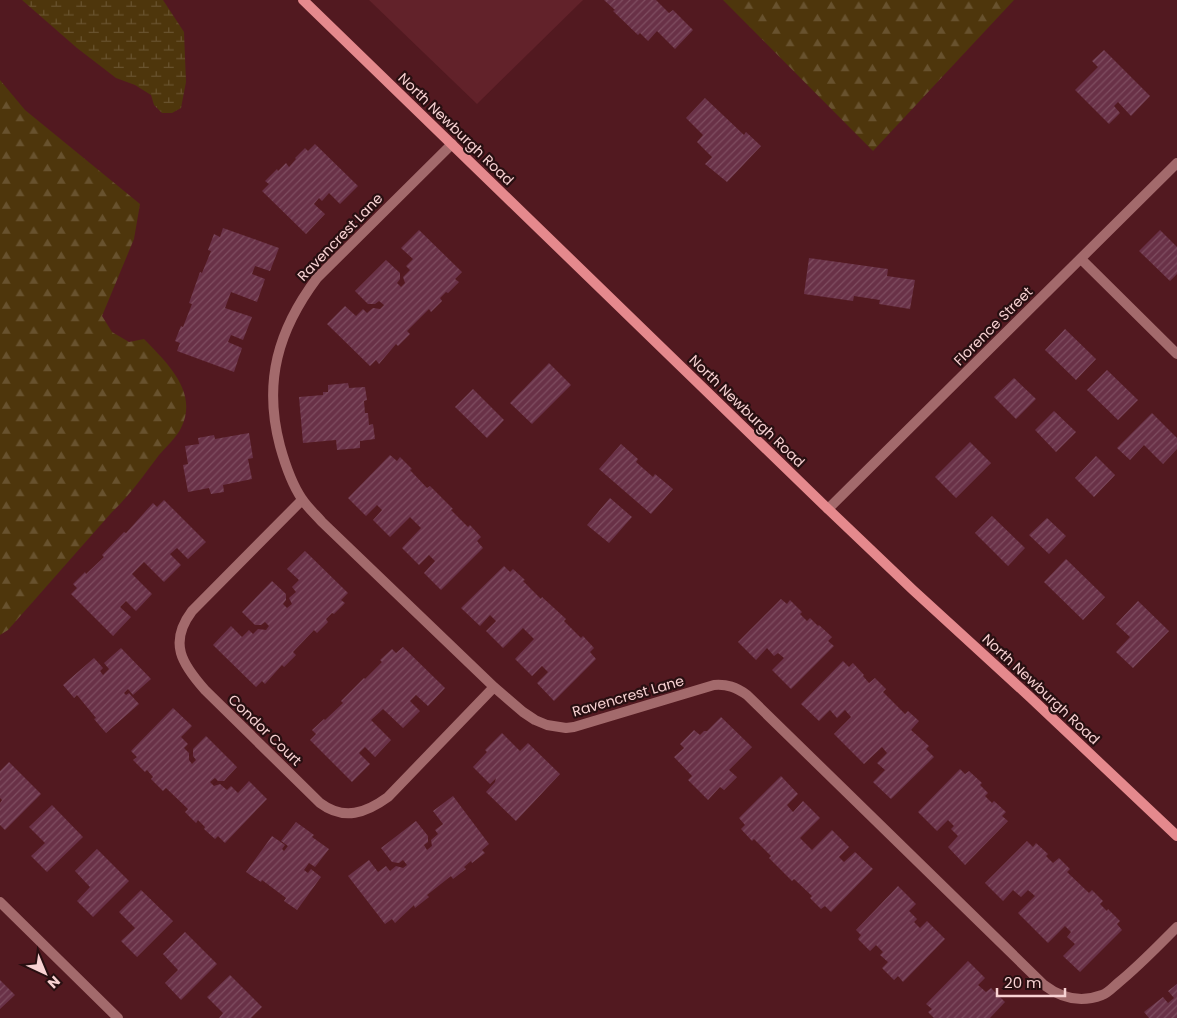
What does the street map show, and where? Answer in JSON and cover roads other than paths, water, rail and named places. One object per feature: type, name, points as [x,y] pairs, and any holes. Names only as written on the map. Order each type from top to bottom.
[{"type":"main road","name":"North Newburgh Road","points":[[303,0],[828,509],[1032,698],[1177,836]]},
{"type":"street","name":"Ravencrest Lane","points":[[452,144],[317,278],[302,298],[279,347],[274,370],[272,399],[282,457],[302,500],[322,522],[494,688],[534,720],[547,725],[566,728],[574,727],[714,685],[724,684],[737,688],[747,695],[1054,993],[1067,998],[1087,999],[1104,994],[1132,972],[1177,927]]},
{"type":"street","name":"Florence Street","points":[[828,509],[1177,163]]},
{"type":"street","points":[[1081,259],[1177,354]]},
{"type":"street","name":"Condor Court","points":[[302,500],[192,610],[184,621],[180,637],[181,656],[194,677],[218,704],[320,803],[335,812],[347,814],[372,808],[388,797],[494,688]]},
{"type":"street","points":[[0,902],[118,1018]]}]
